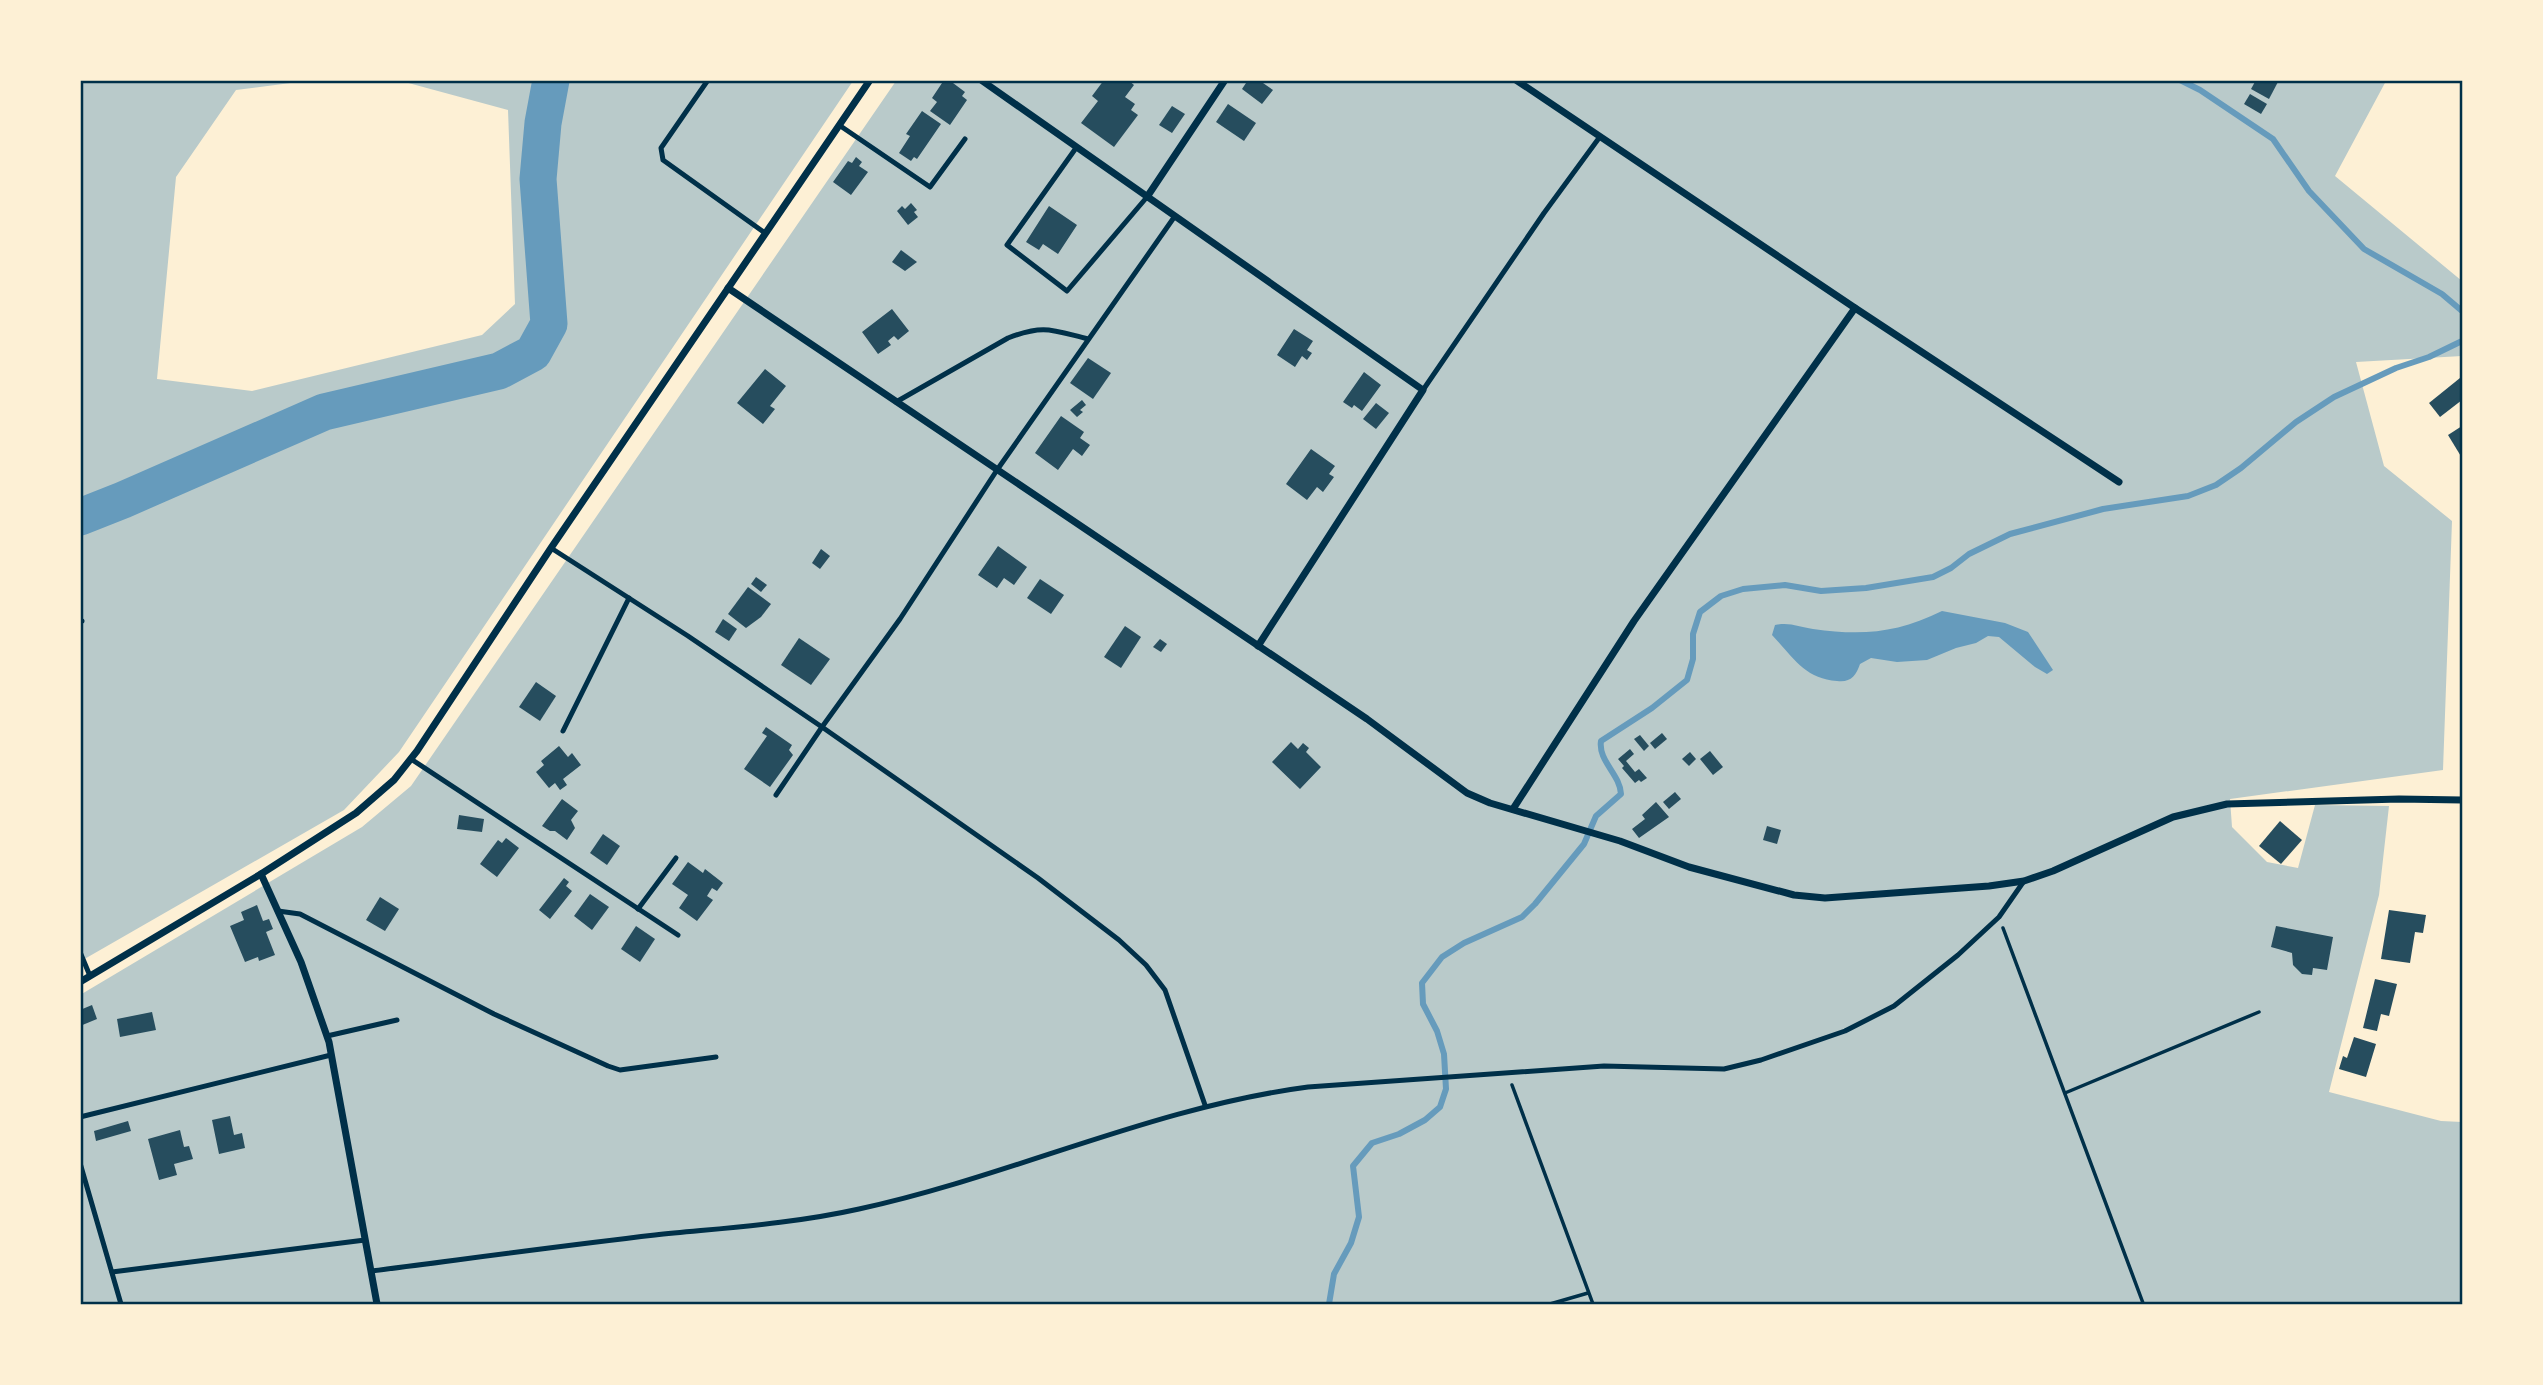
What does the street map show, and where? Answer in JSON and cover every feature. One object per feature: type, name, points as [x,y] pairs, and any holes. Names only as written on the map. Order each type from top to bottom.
[{"type":"street","points":[[80,982],[261,874],[356,813],[394,780],[411,760],[551,548],[870,80]]},
{"type":"street","points":[[981,80],[1423,390],[1258,646]]},
{"type":"street","points":[[1147,197],[1225,80]]},
{"type":"street","points":[[1516,80],[1599,138],[2119,482]]},
{"type":"street","points":[[728,288],[1367,719],[1467,793],[1490,803],[1620,841],[1689,867],[1794,895],[1825,898],[1989,886],[2024,881],[2053,871],[2173,817],[2227,804],[2462,800]]},
{"type":"street","points":[[1513,809],[1634,621],[1855,308]]},
{"type":"street","points":[[261,874],[301,962],[327,1036],[377,1304]]},
{"type":"lane","points":[[708,80],[661,148],[663,160],[765,233]]},
{"type":"lane","points":[[839,125],[930,187],[965,139]]},
{"type":"lane","points":[[1423,390],[1544,213],[1599,138]]},
{"type":"lane","points":[[1076,148],[1007,245],[1067,291],[1147,197]]},
{"type":"lane","points":[[776,796],[822,727],[901,619],[997,470],[1175,216]]},
{"type":"lane","points":[[896,402],[1008,338],[1027,331],[1044,328],[1088,339]]},
{"type":"lane","points":[[551,548],[822,727],[1038,878],[1119,940],[1146,965],[1165,990],[1205,1105]]},
{"type":"lane","points":[[562,731],[629,598]]},
{"type":"lane","points":[[411,760],[678,935]]},
{"type":"lane","points":[[638,909],[676,858]]},
{"type":"lane","points":[[371,1271],[560,1246],[796,1220],[855,1210],[906,1198],[1205,1105],[1259,1093],[1308,1087],[1604,1066],[1724,1069],[1760,1060],[1845,1031],[1894,1006],[1958,955],[1999,917],[2024,881]]},
{"type":"lane","points":[[278,911],[300,914],[494,1014],[608,1066],[620,1070],[716,1057]]},
{"type":"lane","points":[[80,951],[90,976]]},
{"type":"lane","points":[[327,1036],[397,1020]]},
{"type":"lane","points":[[80,1117],[331,1055]]},
{"type":"lane","points":[[80,1163],[121,1304]]},
{"type":"lane","points":[[80,1193],[88,1191]]},
{"type":"lane","points":[[112,1272],[365,1240]]},
{"type":"path","points":[[1999,917],[2143,1303]]},
{"type":"path","points":[[2065,1093],[2259,1012]]},
{"type":"path","points":[[1508,1073],[1593,1304]]},
{"type":"path","points":[[1550,1304],[1588,1293]]},
{"type":"shaded area","points":[[81,81],[306,81],[236,90],[176,177],[157,379],[252,391],[482,335],[515,304],[508,110],[401,81],[853,81],[399,752],[344,810],[81,961]]},
{"type":"shaded area","points":[[896,81],[2386,81],[2335,176],[2462,281],[2462,356],[2356,362],[2384,466],[2452,521],[2443,770],[2230,799],[2232,827],[2267,862],[2298,868],[2315,805],[2389,806],[2379,895],[2329,1092],[2441,1121],[2462,1122],[2462,1304],[81,1304],[80,995],[362,827],[411,786]]},
{"type":"water","points":[[1942,611],[2005,623],[2028,632],[2053,670],[2047,674],[1999,637],[1988,636],[1976,643],[1927,660],[1897,662],[1871,658],[1860,664],[1852,678],[1837,681],[1816,676],[1808,671],[1793,659],[1772,635],[1775,625],[1780,624],[1831,631],[1879,631],[1910,624]]},
{"type":"building","points":[[944,80],[949,80],[965,92],[962,96],[967,100],[950,125],[930,111],[937,102],[932,98]]},
{"type":"building","points":[[1104,80],[1110,83],[1111,80],[1128,80],[1134,85],[1125,97],[1135,104],[1131,110],[1138,115],[1114,147],[1081,123],[1098,101],[1092,96]]},
{"type":"building","points":[[1248,80],[1264,80],[1263,83],[1273,90],[1262,104],[1242,89]]},
{"type":"building","points":[[2256,80],[2279,80],[2269,99],[2251,89]]},
{"type":"building","points":[[2250,94],[2267,104],[2261,114],[2244,104]]},
{"type":"building","points":[[1228,104],[1256,123],[1244,141],[1216,122]]},
{"type":"building","points":[[1172,106],[1185,114],[1172,133],[1159,125]]},
{"type":"building","points":[[922,111],[941,124],[917,159],[914,157],[911,161],[899,153],[910,136],[906,134]]},
{"type":"building","points":[[856,157],[862,162],[859,166],[868,172],[851,195],[833,182],[848,161],[852,163]]},
{"type":"building","points":[[911,203],[917,210],[914,212],[918,217],[908,225],[897,211],[902,206],[905,209]]},
{"type":"building","points":[[1049,206],[1077,225],[1058,254],[1043,244],[1039,250],[1026,242]]},
{"type":"building","points":[[901,250],[917,262],[905,271],[892,262]]},
{"type":"building","points":[[892,309],[909,331],[898,340],[894,336],[888,341],[891,345],[878,354],[862,332]]},
{"type":"building","points":[[1294,329],[1313,341],[1307,350],[1312,353],[1307,360],[1302,356],[1295,367],[1277,355]]},
{"type":"building","points":[[1088,358],[1111,373],[1093,399],[1070,383]]},
{"type":"building","points":[[765,369],[786,386],[770,406],[775,409],[763,424],[737,403]]},
{"type":"building","points":[[1364,372],[1381,385],[1362,411],[1343,402]]},
{"type":"building","points":[[2460,378],[2462,400],[2440,417],[2429,403]]},
{"type":"building","points":[[1082,400],[1086,405],[1077,417],[1070,410]]},
{"type":"building","points":[[1376,403],[1389,413],[1376,429],[1363,419]]},
{"type":"building","points":[[1061,416],[1084,432],[1080,438],[1090,445],[1082,456],[1073,449],[1058,470],[1035,453]]},
{"type":"building","points":[[2462,426],[2462,458],[2448,435]]},
{"type":"building","points":[[1311,449],[1335,466],[1329,474],[1334,477],[1323,492],[1317,487],[1307,500],[1286,484]]},
{"type":"building","points":[[998,546],[1027,567],[1014,585],[1004,578],[997,588],[978,575]]},
{"type":"building","points":[[821,549],[830,556],[820,569],[812,563]]},
{"type":"building","points":[[756,577],[767,585],[761,592],[751,584]]},
{"type":"building","points":[[1040,579],[1064,595],[1051,614],[1027,598]]},
{"type":"building","points":[[748,587],[771,604],[761,617],[746,628],[728,614]]},
{"type":"building","points":[[723,619],[737,629],[729,641],[715,632]]},
{"type":"building","points":[[1125,626],[1141,637],[1121,668],[1104,657]]},
{"type":"building","points":[[799,638],[830,659],[811,685],[781,665]]},
{"type":"building","points":[[1160,639],[1167,644],[1161,652],[1153,647]]},
{"type":"building","points":[[536,682],[556,696],[540,721],[519,707]]},
{"type":"building","points":[[766,727],[792,745],[789,750],[793,755],[770,787],[744,769],[767,736],[762,733]]},
{"type":"building","points":[[1662,733],[1667,739],[1655,749],[1650,743]]},
{"type":"building","points":[[1640,735],[1649,746],[1644,751],[1634,739]]},
{"type":"building","points":[[1291,742],[1298,749],[1303,743],[1309,748],[1306,752],[1321,767],[1300,789],[1272,762]]},
{"type":"building","points":[[559,746],[568,757],[572,753],[581,765],[563,779],[567,785],[560,790],[555,783],[549,788],[536,772],[544,765],[541,761]]},
{"type":"building","points":[[1630,749],[1634,754],[1626,761],[1635,772],[1639,769],[1647,778],[1641,782],[1639,780],[1635,783],[1618,759]]},
{"type":"building","points":[[1710,751],[1723,767],[1713,775],[1700,759]]},
{"type":"building","points":[[1690,752],[1696,759],[1689,766],[1682,759]]},
{"type":"building","points":[[1675,792],[1681,799],[1669,809],[1663,802]]},
{"type":"building","points":[[562,799],[578,811],[571,820],[575,828],[567,840],[542,826]]},
{"type":"building","points":[[1656,802],[1669,817],[1639,838],[1632,829],[1645,819],[1642,815]]},
{"type":"building","points":[[459,815],[484,819],[482,832],[457,829]]},
{"type":"building","points":[[2280,821],[2302,840],[2281,864],[2259,846]]},
{"type":"building","points":[[1767,826],[1781,830],[1777,844],[1763,840]]},
{"type":"building","points":[[603,834],[620,846],[607,865],[590,853]]},
{"type":"building","points":[[506,838],[519,848],[497,877],[480,864],[498,840],[502,843]]},
{"type":"building","points":[[688,862],[703,873],[705,869],[723,883],[717,891],[712,888],[707,896],[713,900],[697,921],[679,908],[688,895],[672,884]]},
{"type":"building","points":[[564,878],[569,882],[566,886],[572,891],[550,919],[539,910]]},
{"type":"building","points":[[590,894],[609,907],[592,930],[574,916]]},
{"type":"building","points":[[380,897],[399,909],[385,931],[366,920]]},
{"type":"building","points":[[257,905],[263,921],[269,919],[273,929],[266,932],[275,955],[259,961],[258,957],[245,962],[230,926],[244,920],[241,912]]},
{"type":"building","points":[[2389,910],[2426,915],[2423,933],[2415,932],[2410,963],[2381,959]]},
{"type":"building","points":[[636,926],[655,939],[640,962],[621,949]]},
{"type":"building","points":[[2276,926],[2333,937],[2327,970],[2313,968],[2312,975],[2302,974],[2293,965],[2292,953],[2271,947]]},
{"type":"building","points":[[2375,979],[2397,984],[2389,1016],[2381,1014],[2377,1031],[2363,1028]]},
{"type":"building","points":[[92,1005],[97,1019],[80,1026],[80,1010]]},
{"type":"building","points":[[152,1012],[156,1030],[120,1037],[117,1019]]},
{"type":"building","points":[[2354,1037],[2376,1044],[2366,1077],[2339,1069],[2343,1056],[2347,1058]]},
{"type":"building","points":[[230,1116],[234,1135],[242,1133],[245,1148],[219,1154],[212,1120]]},
{"type":"building","points":[[128,1121],[131,1131],[96,1141],[94,1131]]},
{"type":"building","points":[[180,1130],[184,1147],[189,1146],[193,1159],[174,1164],[177,1175],[159,1180],[148,1139]]},
{"type":"waterway","points":[[80,517],[324,412],[499,371],[533,353],[549,324],[538,179],[543,123],[551,80]]},
{"type":"waterway","points":[[2180,80],[2200,90],[2273,139],[2309,191],[2364,249],[2442,294],[2462,311]]},
{"type":"waterway","points":[[1329,1304],[1334,1274],[1351,1243],[1359,1217],[1353,1166],[1372,1143],[1399,1134],[1425,1120],[1440,1107],[1446,1089],[1444,1054],[1437,1031],[1423,1004],[1422,983],[1442,957],[1464,943],[1522,917],[1584,844],[1596,816],[1621,794],[1617,780],[1603,755],[1601,741],[1652,708],[1687,680],[1693,659],[1693,634],[1700,612],[1721,596],[1743,589],[1785,585],[1821,591],[1866,588],[1933,577],[1951,568],[1969,554],[2010,534],[2103,509],[2188,496],[2216,485],[2241,468],[2296,422],[2334,397],[2462,341]]}]
